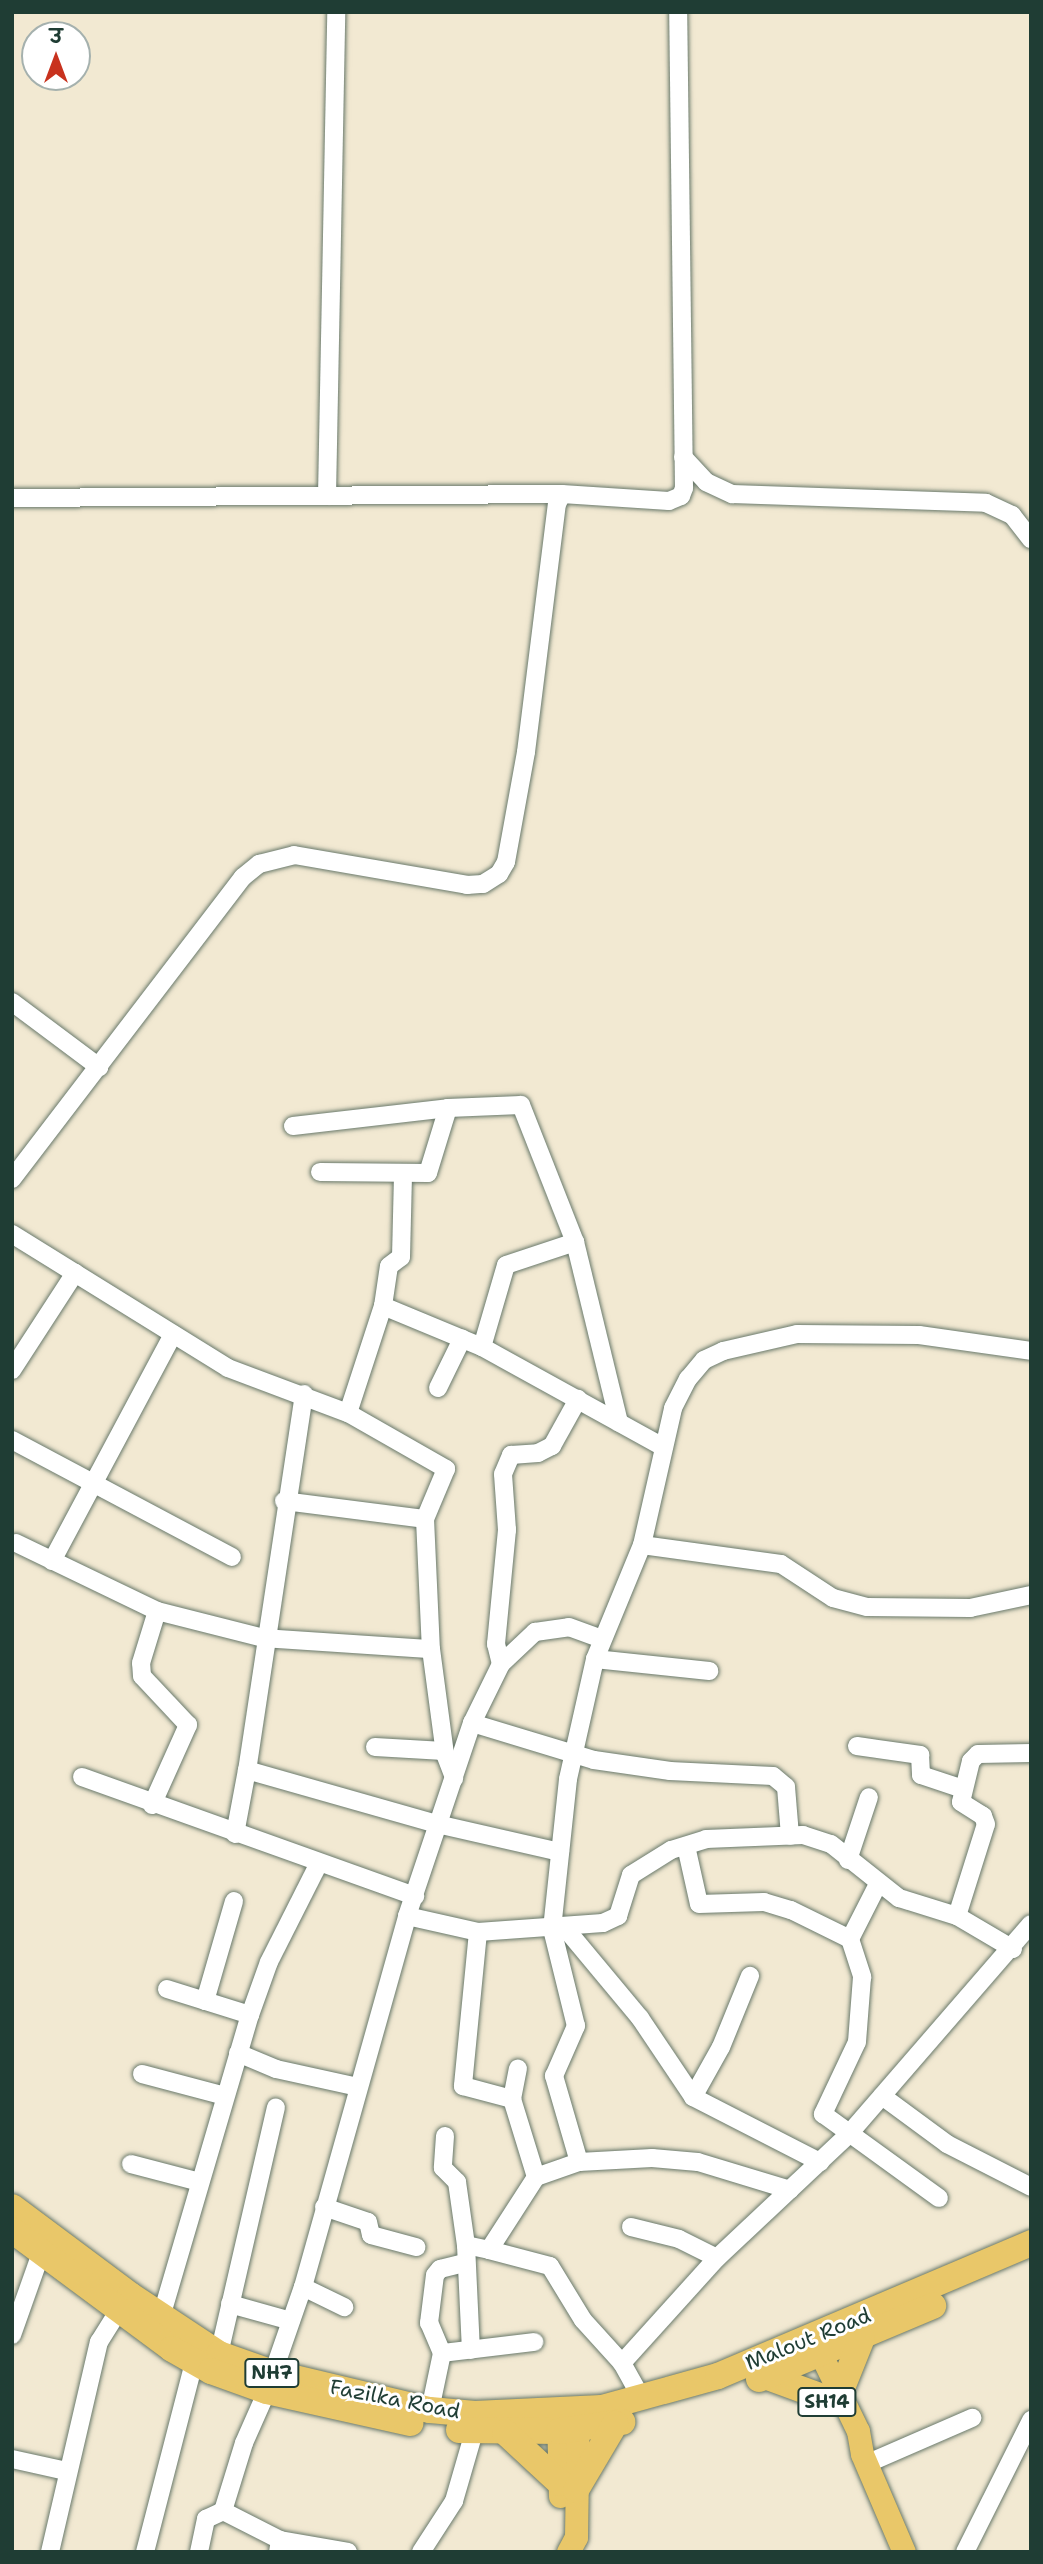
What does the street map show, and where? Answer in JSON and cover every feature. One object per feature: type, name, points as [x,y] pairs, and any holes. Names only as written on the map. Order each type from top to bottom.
[{"type":"highway","name":"Fazilka Road","points":[[12,2207],[161,2318],[206,2358]]},
{"type":"highway","name":"Fazilka Road","points":[[12,2230],[118,2311],[206,2358],[270,2382],[424,2426],[474,2432],[505,2432],[568,2421]]},
{"type":"highway","name":"Malout Road","points":[[568,2421],[810,2349],[862,2337],[1031,2243]]},
{"type":"highway","name":"Malout Road","points":[[568,2421],[615,2424],[765,2376],[810,2349],[933,2297],[1031,2263]]},
{"type":"highway","points":[[765,2376],[832,2395],[862,2337]]},
{"type":"highway","name":"Fazilka Road","points":[[270,2382],[430,2410],[568,2421]]},
{"type":"highway","points":[[505,2432],[568,2487],[615,2424]]},
{"type":"main road","name":"SH14","points":[[810,2349],[832,2395],[863,2444],[864,2459],[904,2552]]},
{"type":"main road","points":[[568,2421],[568,2487],[562,2535],[568,2549]]},
{"type":"street","points":[[327,496],[336,12]]},
{"type":"street","points":[[12,498],[562,494],[675,500],[684,488],[678,12]]},
{"type":"street","points":[[683,457],[706,482],[732,495],[986,503],[1012,516],[1031,539]]},
{"type":"street","points":[[12,1178],[19,1154],[99,1067],[244,876],[259,864],[294,855],[467,885],[483,884],[499,874],[506,862],[519,793],[555,515],[562,494]]},
{"type":"street","points":[[12,1002],[99,1067]]},
{"type":"street","points":[[293,1126],[448,1108],[521,1105],[575,1242],[618,1423]]},
{"type":"street","points":[[320,1172],[402,1174],[430,1171],[448,1108]]},
{"type":"street","points":[[348,1413],[383,1306],[389,1266],[401,1257],[402,1174]]},
{"type":"street","points":[[12,1234],[246,1376],[304,1394],[348,1413],[446,1469],[425,1520],[431,1649],[444,1751],[454,1778]]},
{"type":"street","points":[[482,1347],[506,1265],[575,1242]]},
{"type":"street","points":[[12,1370],[75,1273]]},
{"type":"street","points":[[383,1306],[482,1347],[663,1447]]},
{"type":"street","points":[[579,2162],[554,2076],[576,2026],[559,1929],[560,1852],[573,1755],[595,1660],[642,1545],[673,1408],[704,1360],[763,1340],[835,1331],[954,1338],[1031,1351]]},
{"type":"street","points":[[52,1561],[173,1334]]},
{"type":"street","points":[[438,1388],[462,1339]]},
{"type":"street","points":[[235,1834],[247,1770],[284,1501],[304,1394]]},
{"type":"street","points":[[501,1664],[496,1644],[506,1530],[503,1474],[511,1455],[538,1453],[552,1446],[578,1399]]},
{"type":"street","points":[[12,1440],[232,1557]]},
{"type":"street","points":[[284,1501],[425,1520]]},
{"type":"street","points":[[16,1543],[157,1611],[264,1638],[431,1649]]},
{"type":"street","points":[[642,1545],[781,1564],[833,1598],[867,1607],[970,1608],[1031,1595]]},
{"type":"street","points":[[152,1805],[188,1725],[140,1670],[157,1611]]},
{"type":"street","points":[[199,2552],[206,2519],[223,2511],[244,2443],[270,2382],[303,2287],[407,1916],[472,1723],[501,1664],[541,1629],[569,1627],[603,1639]]},
{"type":"street","points":[[595,1660],[709,1671]]},
{"type":"street","points":[[472,1723],[573,1755],[670,1771],[773,1776],[786,1787],[790,1836]]},
{"type":"street","points":[[857,1746],[920,1755],[921,1775],[962,1788]]},
{"type":"street","points":[[375,1747],[444,1751]]},
{"type":"street","points":[[957,1916],[986,1824],[984,1816],[961,1802],[962,1788],[978,1754],[1031,1753]]},
{"type":"street","points":[[247,1770],[437,1824],[560,1852]]},
{"type":"street","points":[[82,1777],[152,1805],[415,1896]]},
{"type":"street","points":[[848,1860],[869,1797]]},
{"type":"street","points":[[407,1916],[478,1932],[559,1929],[613,1921],[631,1875],[686,1846],[706,1839],[816,1837],[848,1860],[877,1886],[898,1898],[957,1916],[1013,1949]]},
{"type":"street","points":[[686,1846],[699,1904],[764,1902],[850,1939]]},
{"type":"street","points":[[161,2318],[250,2015],[269,1962],[319,1863]]},
{"type":"street","points":[[877,1886],[850,1939],[862,1977],[857,2042],[823,2110],[826,2118],[939,2198]]},
{"type":"street","points":[[205,2001],[234,1901]]},
{"type":"street","points":[[622,2363],[718,2258],[848,2134],[1013,1949],[1031,1924]]},
{"type":"street","points":[[559,1929],[640,2018],[693,2097],[820,2162]]},
{"type":"street","points":[[478,1932],[463,2086],[512,2099]]},
{"type":"street","points":[[693,2097],[722,2047],[750,1976]]},
{"type":"street","points":[[167,1989],[250,2015]]},
{"type":"street","points":[[238,2053],[276,2069],[358,2087]]},
{"type":"street","points":[[518,2069],[512,2099],[536,2177]]},
{"type":"street","points":[[142,2074],[225,2096]]},
{"type":"street","points":[[882,2096],[947,2144],[1031,2187]]},
{"type":"street","points":[[145,2552],[206,2358],[230,2304],[276,2108]]},
{"type":"street","points":[[445,2136],[443,2168],[457,2182],[466,2245],[464,2263],[471,2350]]},
{"type":"street","points":[[489,2250],[536,2177],[579,2162],[618,2158],[698,2162],[790,2190]]},
{"type":"street","points":[[131,2164],[200,2182]]},
{"type":"street","points":[[324,2207],[368,2222],[371,2235],[416,2247]]},
{"type":"street","points":[[631,2227],[679,2239],[718,2258]]},
{"type":"street","points":[[466,2245],[550,2266],[583,2320],[622,2363],[642,2399]]},
{"type":"street","points":[[12,2335],[41,2253]]},
{"type":"street","points":[[430,2410],[442,2353],[429,2323],[435,2275],[440,2269],[464,2263]]},
{"type":"street","points":[[303,2287],[344,2307]]},
{"type":"street","points":[[230,2304],[291,2321]]},
{"type":"street","points":[[50,2552],[66,2471],[99,2342],[118,2311]]},
{"type":"street","points":[[442,2353],[534,2342]]},
{"type":"street","points":[[864,2459],[972,2418]]},
{"type":"street","points":[[965,2552],[1031,2420]]},
{"type":"street","points":[[421,2552],[454,2501],[474,2432]]},
{"type":"street","points":[[12,2459],[66,2471]]},
{"type":"street","points":[[223,2511],[279,2546],[348,2552]]}]
